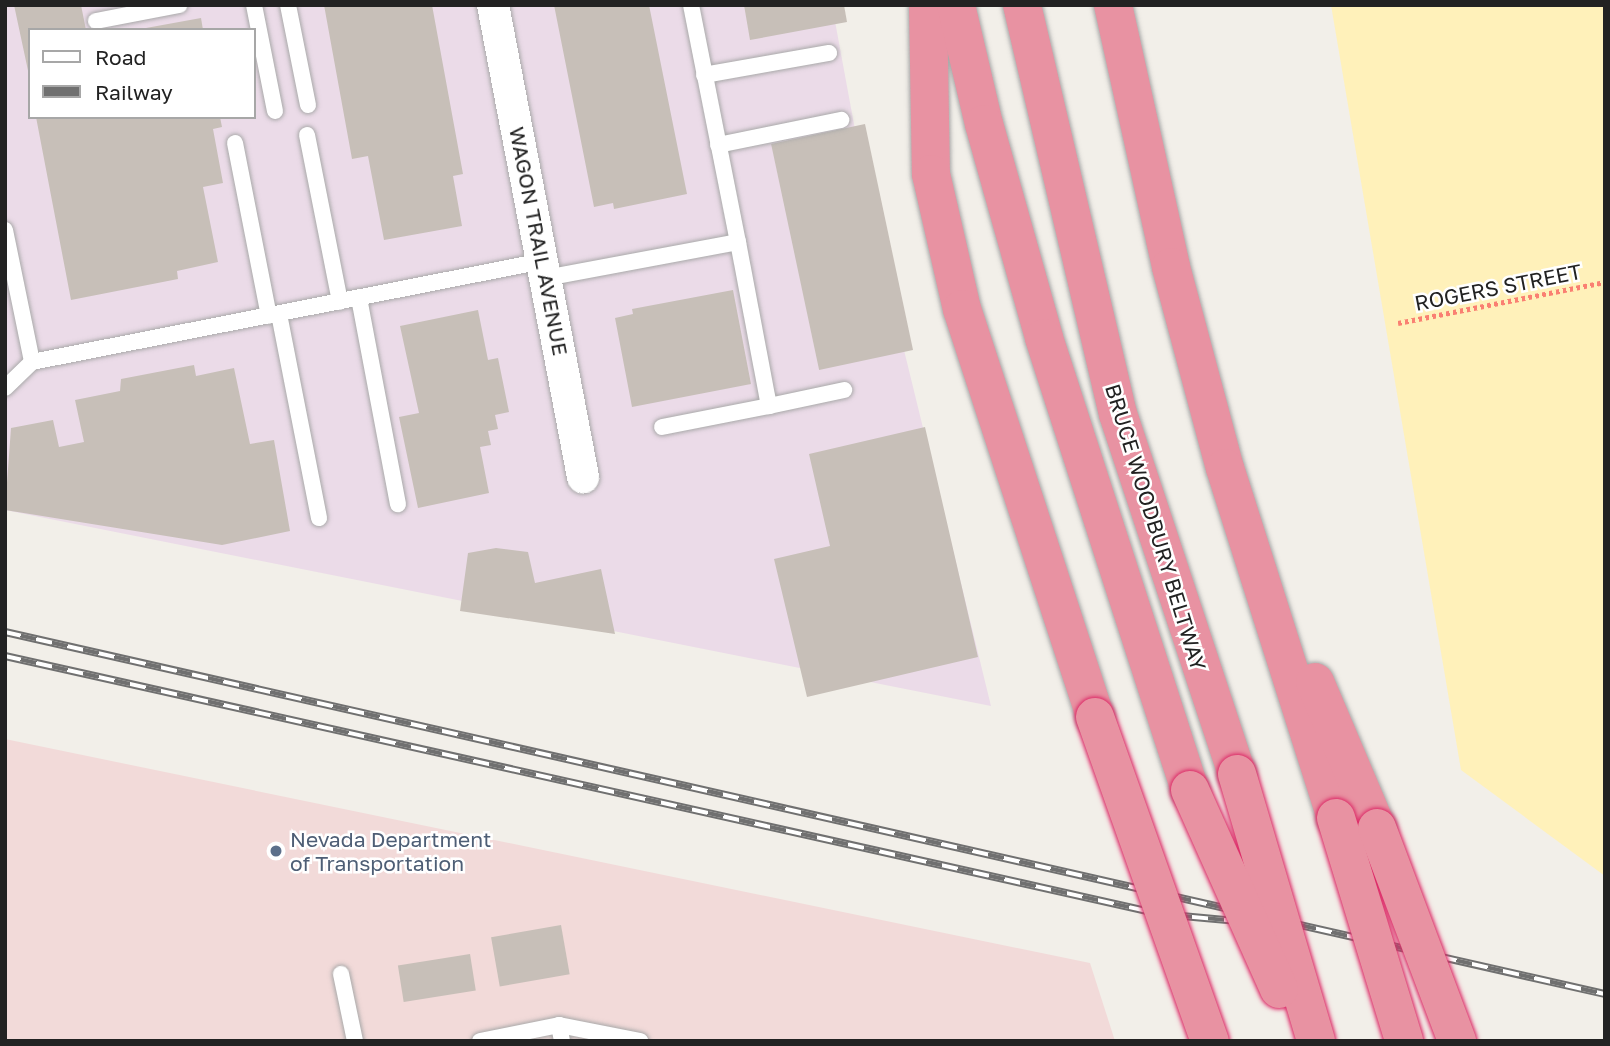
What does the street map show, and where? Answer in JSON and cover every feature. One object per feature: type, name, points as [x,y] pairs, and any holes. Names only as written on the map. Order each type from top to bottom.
[{"type":"highway","points":[[928,5],[931,174],[962,309],[1095,717],[1210,1041]]},
{"type":"highway","points":[[956,5],[984,124],[1044,338],[1190,790],[1303,1041]]},
{"type":"highway","name":"BRUCE WOODBURY BELTWAY","points":[[1022,5],[1118,414],[1237,774],[1316,1041]]},
{"type":"highway","points":[[1113,5],[1171,267],[1246,535],[1404,1041]]},
{"type":"highway","points":[[1246,535],[1377,828],[1457,1041]]},
{"type":"street","name":"WAGON TRAIL AVENUE","points":[[493,5],[583,477]]},
{"type":"lane","points":[[96,21],[179,5]]},
{"type":"lane","points":[[254,5],[275,111]]},
{"type":"lane","points":[[288,5],[308,105]]},
{"type":"lane","points":[[691,5],[769,406]]},
{"type":"lane","points":[[704,75],[829,53]]},
{"type":"lane","points":[[718,145],[841,120]]},
{"type":"lane","points":[[307,135],[340,302]]},
{"type":"lane","points":[[235,143],[319,518]]},
{"type":"lane","points":[[5,230],[32,362]]},
{"type":"lane","points":[[5,388],[32,362],[359,298],[738,242]]},
{"type":"lane","points":[[359,298],[398,504]]},
{"type":"lane","points":[[663,427],[844,390]]},
{"type":"lane","points":[[341,974],[355,1041]]},
{"type":"lane","points":[[480,1041],[561,1033],[640,1041]]},
{"type":"path","name":"ROGERS STREET","points":[[1398,323],[1605,282]]},
{"type":"shaded area","points":[[5,5],[832,5],[870,211],[991,706],[5,510]]},
{"type":"shaded area","name":"Nevada Department of Transportation","points":[[5,739],[1090,963],[1115,1041],[5,1041]]},
{"type":"sand","points":[[1331,5],[1605,5],[1605,876],[1461,770]]},
{"type":"building","points":[[14,5],[81,5],[86,28],[28,28],[28,71]]},
{"type":"building","points":[[324,5],[432,5],[463,174],[453,176],[462,226],[384,240],[368,156],[352,159]]},
{"type":"building","points":[[554,5],[649,5],[687,194],[614,209],[613,203],[594,207]]},
{"type":"building","points":[[744,5],[844,5],[847,22],[750,40]]},
{"type":"building","points":[[201,18],[203,28],[146,28]]},
{"type":"building","points":[[36,119],[220,119],[222,127],[213,129],[223,183],[203,187],[218,262],[177,271],[178,279],[71,300]]},
{"type":"building","points":[[865,124],[913,350],[819,370],[771,144]]},
{"type":"building","points":[[733,290],[751,384],[632,407],[615,318],[633,314],[632,309]]},
{"type":"building","points":[[478,310],[488,360],[498,358],[509,412],[495,415],[498,429],[488,431],[491,445],[480,447],[489,493],[418,508],[399,417],[419,413],[400,326]]},
{"type":"building","points":[[194,365],[196,376],[234,368],[250,444],[274,440],[290,531],[222,545],[5,510],[11,428],[53,420],[59,447],[84,442],[75,400],[120,391],[121,379]]},
{"type":"building","points":[[925,427],[978,657],[807,697],[774,559],[830,546],[809,454]]},
{"type":"building","points":[[496,548],[528,552],[535,583],[601,569],[615,634],[460,611],[468,553]]},
{"type":"building","points":[[561,925],[570,974],[500,987],[491,937]]},
{"type":"building","points":[[470,954],[476,991],[404,1002],[398,965]]},
{"type":"railway","points":[[5,632],[1605,994]]},
{"type":"railway","points":[[5,656],[1160,914],[1258,923]]},
{"type":"place","name":"Nevada Department of Transportation","points":[[276,851]]}]
